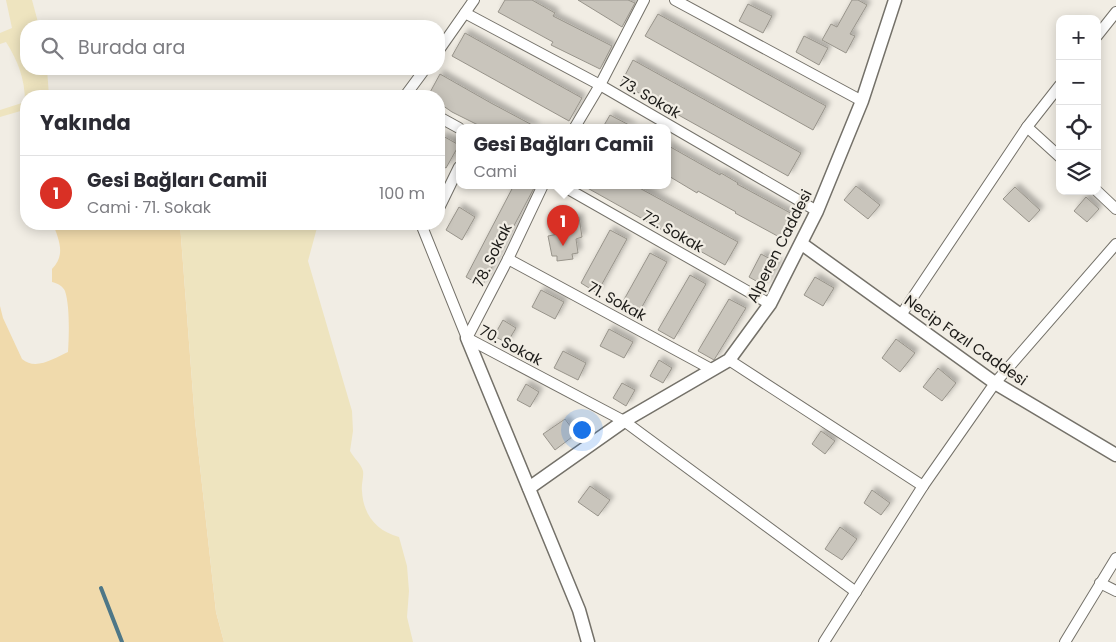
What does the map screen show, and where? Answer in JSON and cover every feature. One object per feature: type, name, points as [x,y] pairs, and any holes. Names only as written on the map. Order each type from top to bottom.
[{"type":"street","points":[[445,42],[474,0]]},
{"type":"street","points":[[577,124],[600,85],[644,0]]},
{"type":"street","points":[[675,0],[862,101]]},
{"type":"street","name":"Alperen Caddesi","points":[[529,488],[624,422],[729,360],[770,304],[802,244],[862,101],[895,0]]},
{"type":"street","points":[[1101,31],[1116,12]]},
{"type":"street","name":"73. Sokak","points":[[466,13],[600,85],[667,124]]},
{"type":"street","points":[[409,90],[421,75]]},
{"type":"street","points":[[901,315],[1027,128],[1056,90]]},
{"type":"street","points":[[445,120],[456,126]]},
{"type":"street","name":"73. Sokak","points":[[671,126],[817,211]]},
{"type":"street","points":[[1027,128],[1056,153]]},
{"type":"street","points":[[445,196],[456,173]]},
{"type":"street","name":"78. Sokak","points":[[467,338],[508,259],[541,189]]},
{"type":"street","name":"72. Sokak","points":[[568,189],[770,304]]},
{"type":"street","points":[[1101,195],[1116,209]]},
{"type":"street","name":"70. Sokak","points":[[426,230],[467,338],[624,422],[856,592]]},
{"type":"street","name":"Necip Fazıl Caddesi","points":[[802,244],[995,382],[1116,455]]},
{"type":"street","points":[[824,642],[923,486],[995,382],[1116,244]]},
{"type":"street","name":"71. Sokak","points":[[508,259],[711,369]]},
{"type":"street","points":[[467,338],[579,610],[588,642]]},
{"type":"street","points":[[729,360],[923,486]]},
{"type":"street","points":[[1065,642],[1116,558]]},
{"type":"street","points":[[1100,583],[1116,591]]},
{"type":"shaded area","points":[[55,230],[180,230],[195,421],[216,612],[224,642],[0,642],[0,306],[3,318],[22,359],[33,364],[39,364],[68,352],[69,321],[67,297],[63,288],[52,282],[52,269],[60,253]]},
{"type":"sand","points":[[6,0],[32,0],[37,20],[20,20],[20,72],[6,42],[0,44],[0,33],[12,28]]},
{"type":"sand","points":[[21,75],[47,75],[49,90],[24,90]]},
{"type":"sand","points":[[20,104],[20,111],[0,117],[0,110]]},
{"type":"sand","points":[[180,230],[316,230],[308,261],[352,411],[353,431],[350,451],[363,471],[363,499],[368,514],[377,526],[399,537],[407,566],[409,591],[407,617],[413,642],[224,642],[216,612],[195,421]]},
{"type":"building","points":[[505,0],[532,0],[555,13],[553,16],[612,46],[600,69],[551,45],[553,42],[498,12]]},
{"type":"building","points":[[578,0],[628,0],[635,3],[622,27]]},
{"type":"building","points":[[852,0],[858,0],[867,5],[850,34],[855,36],[846,53],[822,40],[831,24],[837,27]]},
{"type":"building","points":[[748,4],[772,16],[763,33],[739,21]]},
{"type":"building","points":[[658,14],[826,106],[813,130],[645,36]]},
{"type":"building","points":[[465,33],[582,98],[569,121],[452,56]]},
{"type":"building","points":[[804,36],[828,48],[819,65],[796,52]]},
{"type":"building","points":[[633,60],[801,153],[788,176],[621,83]]},
{"type":"building","points":[[439,75],[442,75],[530,124],[476,124],[445,107],[445,90],[431,90]]},
{"type":"building","points":[[610,115],[627,124],[605,124]]},
{"type":"building","points":[[445,137],[456,143],[456,150],[446,168]]},
{"type":"building","points":[[671,147],[720,175],[721,173],[737,184],[796,216],[783,239],[698,191],[697,193],[671,177]]},
{"type":"building","points":[[856,186],[880,205],[868,219],[844,200]]},
{"type":"building","points":[[1015,187],[1040,210],[1029,222],[1003,199]]},
{"type":"building","points":[[512,189],[533,189],[482,286],[466,277]]},
{"type":"building","points":[[589,189],[641,189],[738,242],[725,265]]},
{"type":"building","points":[[1086,197],[1099,209],[1087,222],[1074,211]]},
{"type":"building","points":[[459,207],[475,217],[462,240],[446,230]]},
{"type":"building","points":[[579,217],[582,237],[576,239],[578,253],[572,254],[573,259],[557,261],[557,256],[552,256],[548,236],[558,234],[555,222]]},
{"type":"building","points":[[610,230],[627,239],[597,293],[581,283]]},
{"type":"building","points":[[650,253],[667,262],[638,314],[621,305]]},
{"type":"building","points":[[761,254],[778,263],[765,286],[749,277]]},
{"type":"building","points":[[690,275],[706,284],[674,339],[658,330]]},
{"type":"building","points":[[815,277],[834,288],[823,306],[804,295]]},
{"type":"building","points":[[541,290],[564,302],[555,319],[532,307]]},
{"type":"building","points":[[729,299],[746,308],[714,360],[698,351]]},
{"type":"building","points":[[503,320],[516,328],[507,343],[494,336]]},
{"type":"building","points":[[609,329],[633,342],[624,358],[600,346]]},
{"type":"building","points":[[896,339],[915,353],[900,372],[882,358]]},
{"type":"building","points":[[563,351],[586,363],[578,380],[554,368]]},
{"type":"building","points":[[659,360],[672,368],[663,383],[650,376]]},
{"type":"building","points":[[938,368],[956,383],[942,401],[923,387]]},
{"type":"building","points":[[622,383],[635,390],[626,406],[613,398]]},
{"type":"building","points":[[526,384],[539,392],[530,407],[517,400]]},
{"type":"building","points":[[565,419],[576,434],[555,450],[543,434]]},
{"type":"building","points":[[821,431],[835,441],[825,454],[812,444]]},
{"type":"building","points":[[590,486],[610,500],[598,516],[578,502]]},
{"type":"building","points":[[872,490],[890,503],[881,515],[864,503]]},
{"type":"building","points":[[840,527],[857,539],[842,560],[825,549]]},
{"type":"waterway","points":[[101,588],[122,642]]},
{"type":"place","name":"Gesi Bağları Camii","points":[[563,246]]}]
